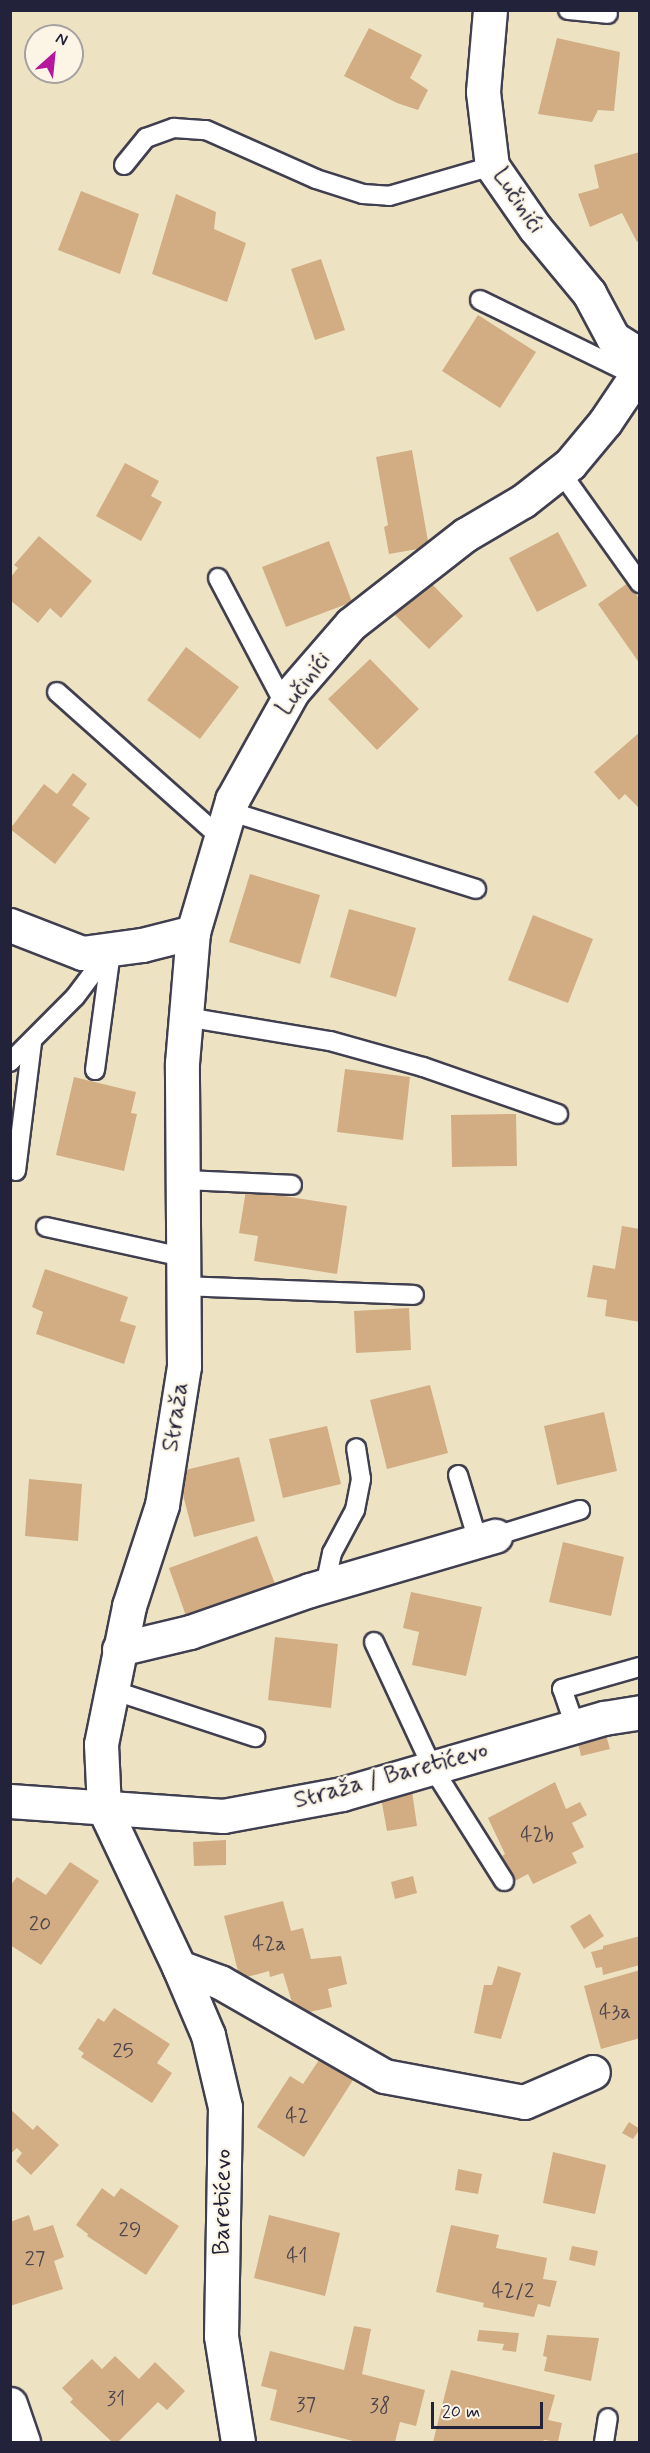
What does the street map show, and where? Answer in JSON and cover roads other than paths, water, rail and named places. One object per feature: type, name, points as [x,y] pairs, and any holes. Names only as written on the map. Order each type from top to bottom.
[{"type":"street","name":"Lučinići","points":[[193,932],[232,800],[292,692],[351,624],[465,535],[523,501],[560,471],[605,423],[638,367],[613,338],[589,294],[535,228],[492,166],[483,92],[490,10]]},
{"type":"street","points":[[10,925],[82,953],[142,945],[193,932]]},
{"type":"street","name":"Straža","points":[[104,1808],[101,1744],[129,1606],[162,1505],[184,1366],[182,1063],[193,932]]},
{"type":"street","points":[[119,1649],[190,1632],[325,1586],[486,1538]]},
{"type":"street","name":"Straža / Baretićevo","points":[[10,1801],[223,1816],[342,1794],[575,1726],[639,1712]]},
{"type":"street","name":"Baretićevo","points":[[104,1808],[179,1967],[208,2036],[225,2108],[221,2336],[238,2442]]},
{"type":"street","points":[[179,1967],[220,1982],[384,2076],[524,2102],[593,2072]]},
{"type":"street","points":[[10,2404],[23,2442]]},
{"type":"lane","points":[[568,10],[608,14]]},
{"type":"lane","points":[[124,165],[146,138],[174,128],[206,130],[316,179],[363,194],[388,196],[492,166]]},
{"type":"lane","points":[[480,300],[638,367]]},
{"type":"lane","points":[[560,471],[639,583]]},
{"type":"lane","points":[[218,578],[285,705]]},
{"type":"lane","points":[[57,692],[225,824],[477,889]]},
{"type":"lane","points":[[10,1062],[32,1043],[75,997],[111,949]]},
{"type":"lane","points":[[95,1070],[111,949]]},
{"type":"lane","points":[[186,1017],[330,1041],[423,1066],[558,1114]]},
{"type":"lane","points":[[16,1171],[32,1043]]},
{"type":"lane","points":[[183,1180],[292,1185]]},
{"type":"lane","points":[[46,1227],[184,1272],[414,1295]]},
{"type":"lane","points":[[325,1586],[332,1553],[355,1510],[361,1479],[356,1448]]},
{"type":"lane","points":[[458,1475],[486,1538],[580,1510]]},
{"type":"lane","points":[[374,1642],[432,1767],[504,1881]]},
{"type":"lane","points":[[575,1726],[562,1689],[639,1667]]},
{"type":"lane","points":[[112,1690],[255,1737]]},
{"type":"lane","points":[[604,2442],[608,2418]]}]
